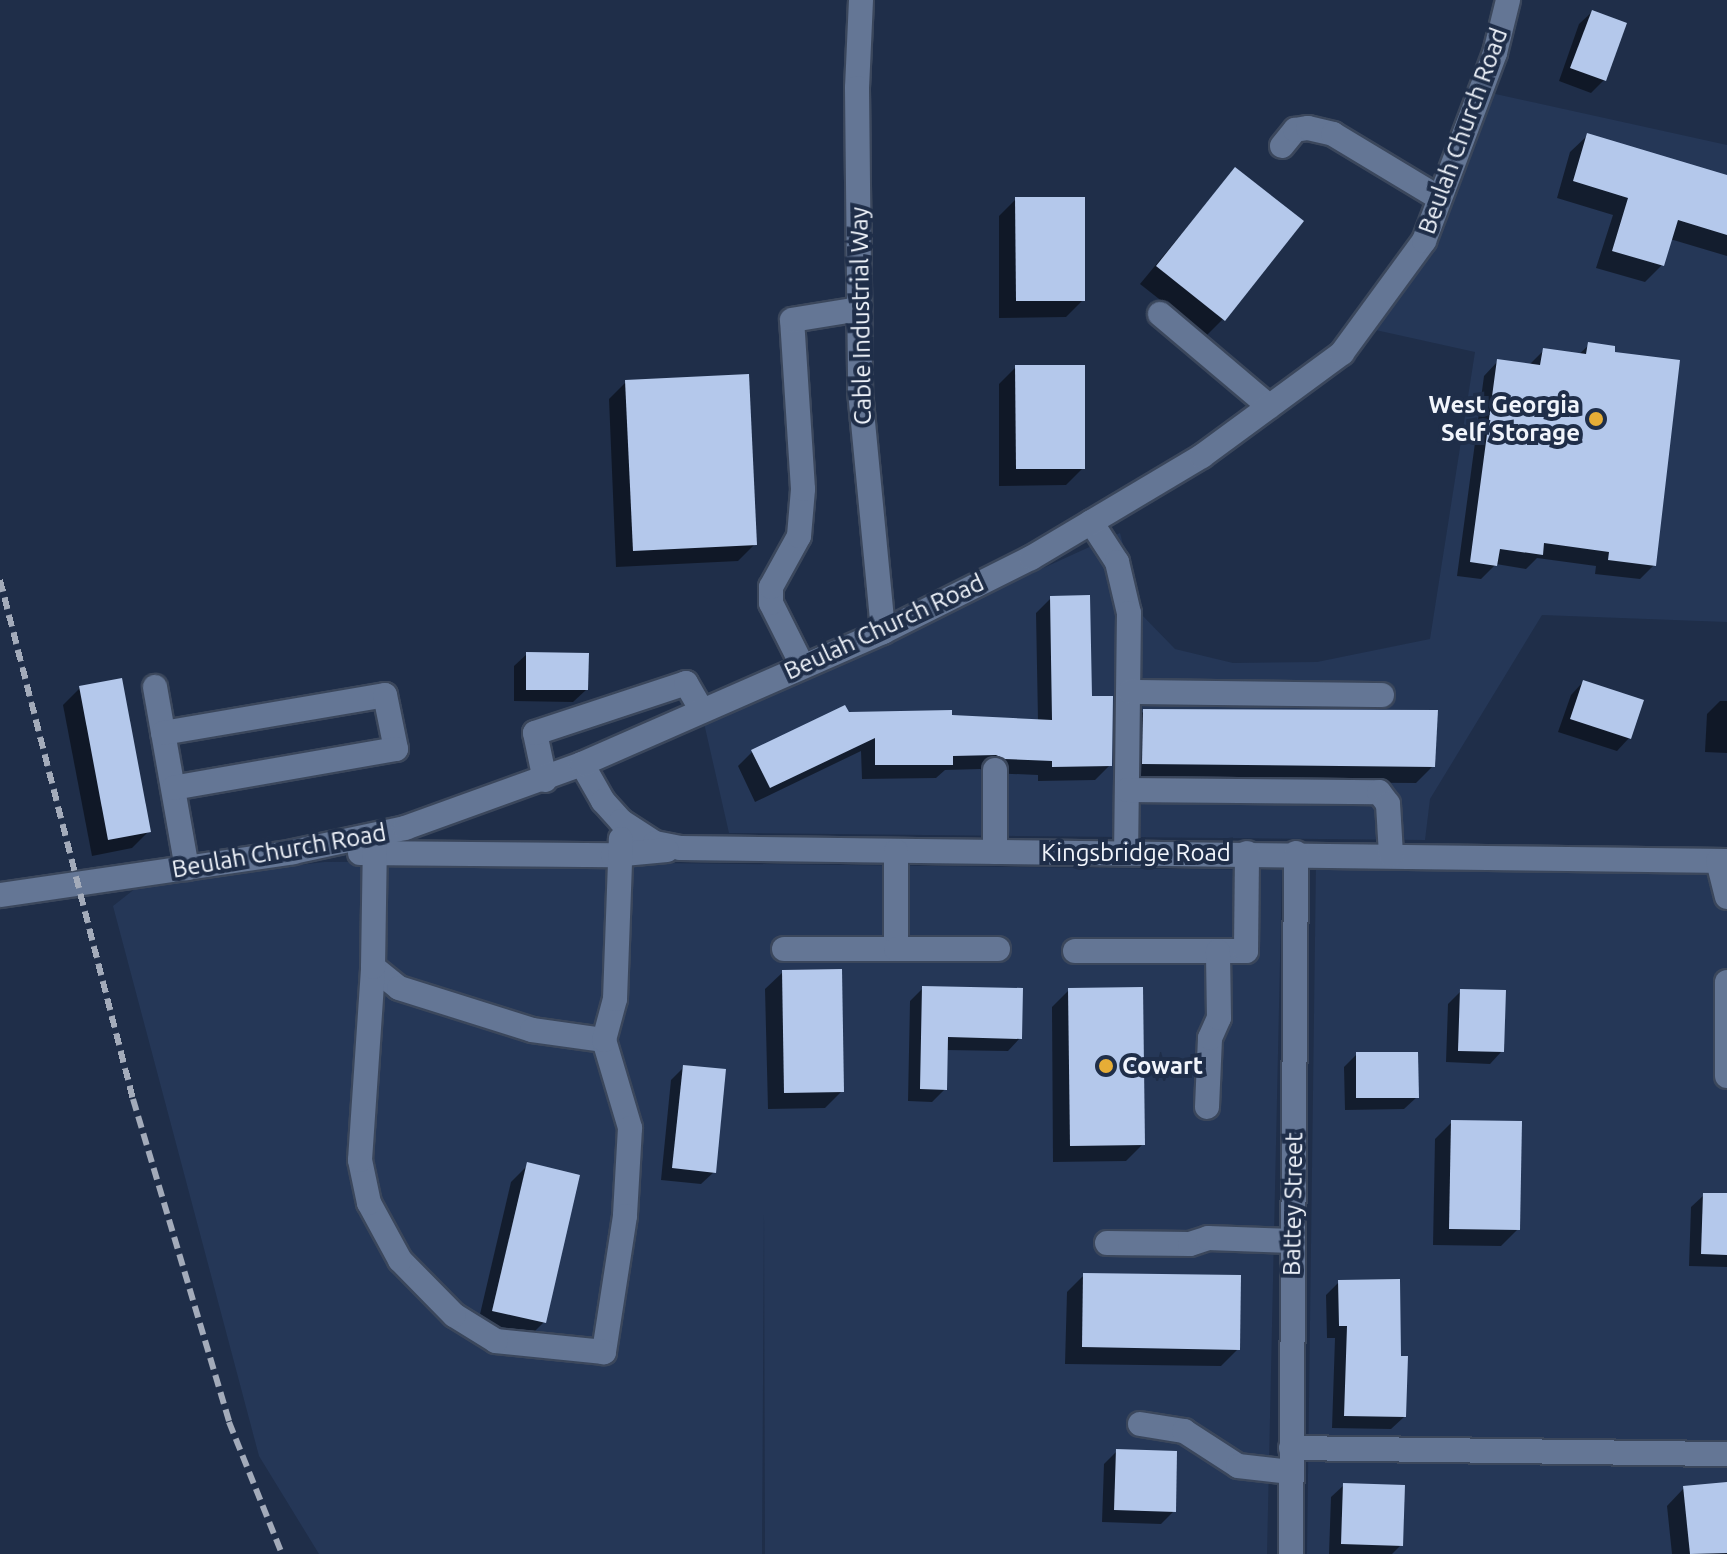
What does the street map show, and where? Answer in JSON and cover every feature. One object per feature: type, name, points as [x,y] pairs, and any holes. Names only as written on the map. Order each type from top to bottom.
[{"type":"street","name":"Cable Industrial Way","points":[[861,0],[857,88],[860,391],[883,632]]},
{"type":"street","name":"Beulah Church Road","points":[[0,895],[293,852],[375,844],[582,764],[701,709],[883,632],[1031,558],[1202,456],[1342,353],[1424,241],[1495,53],[1508,0]]},
{"type":"street","points":[[1282,146],[1295,130],[1308,128],[1333,134],[1439,198]]},
{"type":"street","points":[[802,665],[771,603],[771,587],[799,536],[803,489],[792,320],[859,309]]},
{"type":"street","points":[[1160,314],[1269,406]]},
{"type":"street","points":[[1091,522],[1117,562],[1126,587],[1130,692],[1126,853]]},
{"type":"street","points":[[545,780],[535,733],[686,683],[701,709]]},
{"type":"street","points":[[155,687],[187,868]]},
{"type":"street","points":[[1130,692],[1382,695]]},
{"type":"street","points":[[163,733],[385,695],[396,749],[173,788]]},
{"type":"street","name":"Kingsbridge Road","points":[[582,764],[603,801],[621,821],[655,843],[681,848],[1296,853],[1723,861]]},
{"type":"street","points":[[995,770],[995,852]]},
{"type":"street","points":[[1127,790],[1379,792],[1388,804],[1391,855]]},
{"type":"street","points":[[621,821],[621,854],[615,999],[604,1040],[630,1128],[625,1216],[604,1352],[496,1341],[454,1315],[400,1260],[369,1203],[360,1160],[373,967],[375,844],[621,854],[681,848]]},
{"type":"street","points":[[896,851],[896,949]]},
{"type":"street","points":[[1075,951],[1246,951],[1247,853]]},
{"type":"street","name":"Battey Street","points":[[1291,1554],[1296,853]]},
{"type":"street","points":[[1723,861],[1727,897]]},
{"type":"street","points":[[784,949],[998,949]]},
{"type":"street","points":[[1207,1107],[1210,1038],[1219,1018],[1218,951]]},
{"type":"street","points":[[373,967],[399,988],[532,1030],[604,1040]]},
{"type":"street","points":[[1727,982],[1727,1076]]},
{"type":"street","points":[[1107,1243],[1190,1244],[1208,1238],[1292,1241]]},
{"type":"street","points":[[1140,1424],[1184,1431],[1238,1466],[1291,1460],[1727,1454]]},
{"type":"shaded area","points":[[1491,93],[1727,145],[1727,622],[1542,615],[1430,799],[1425,840],[729,833],[704,723],[1120,533],[1141,614],[1175,649],[1233,663],[1317,662],[1430,639],[1475,352],[1371,329],[1448,204]]},
{"type":"shaded area","points":[[324,862],[1282,870],[1267,1554],[765,1554],[764,1210],[762,1554],[319,1554],[259,1456],[113,906],[141,884]]},
{"type":"shaded area","points":[[1316,863],[1727,873],[1727,1554],[1307,1554]]},
{"type":"building","points":[[1592,10],[1627,23],[1606,81],[1570,68]]},
{"type":"building","points":[[1587,133],[1727,175],[1727,235],[1678,220],[1664,266],[1612,251],[1628,198],[1573,181]]},
{"type":"building","points":[[1235,167],[1304,221],[1225,321],[1156,266]]},
{"type":"building","points":[[1015,197],[1085,197],[1085,301],[1016,301]]},
{"type":"building","points":[[1588,342],[1615,346],[1615,352],[1680,360],[1656,566],[1608,560],[1609,552],[1544,543],[1543,555],[1500,549],[1497,566],[1470,562],[1497,359],[1540,365],[1543,348],[1586,354]]},
{"type":"building","points":[[1015,365],[1085,365],[1085,469],[1016,469]]},
{"type":"building","points":[[749,374],[757,545],[633,551],[625,380]]},
{"type":"building","points":[[1090,595],[1092,696],[1113,696],[1112,766],[1052,767],[1052,761],[1005,759],[996,755],[953,756],[953,765],[875,765],[875,738],[770,788],[751,750],[845,705],[849,712],[952,710],[952,715],[1052,720],[1050,596]]},
{"type":"building","points":[[526,652],[589,653],[588,690],[526,690]]},
{"type":"building","points":[[122,678],[151,832],[108,840],[79,686]]},
{"type":"building","points":[[1583,680],[1644,700],[1631,739],[1570,719]]},
{"type":"building","points":[[1143,709],[1438,710],[1435,767],[1142,764]]},
{"type":"building","points":[[842,969],[844,1092],[784,1093],[782,970]]},
{"type":"building","points":[[922,986],[1023,988],[1022,1039],[948,1037],[947,1090],[920,1089]]},
{"type":"building","name":"Cowart","points":[[1143,987],[1145,1145],[1070,1146],[1068,988]]},
{"type":"building","points":[[1460,989],[1506,990],[1504,1052],[1458,1051]]},
{"type":"building","points":[[1356,1052],[1418,1052],[1419,1098],[1356,1098]]},
{"type":"building","points":[[683,1065],[726,1069],[716,1173],[672,1168]]},
{"type":"building","points":[[1451,1120],[1522,1121],[1520,1230],[1449,1229]]},
{"type":"building","points":[[527,1162],[580,1175],[546,1323],[492,1311]]},
{"type":"building","points":[[1703,1193],[1727,1193],[1727,1255],[1701,1254]]},
{"type":"building","points":[[1083,1273],[1241,1275],[1240,1350],[1082,1347]]},
{"type":"building","points":[[1400,1279],[1401,1356],[1408,1356],[1406,1417],[1344,1416],[1347,1326],[1339,1326],[1338,1280]]},
{"type":"building","points":[[1116,1449],[1177,1451],[1176,1512],[1114,1510]]},
{"type":"building","points":[[1727,1482],[1727,1553],[1690,1554],[1683,1486]]},
{"type":"building","points":[[1343,1483],[1405,1485],[1403,1546],[1341,1544]]},
{"type":"railway","points":[[0,580],[133,1099],[229,1422],[282,1554]]},
{"type":"place","name":"West Georgia Self Storage","points":[[1596,419]]},
{"type":"place","name":"Cowart","points":[[1106,1066]]}]
